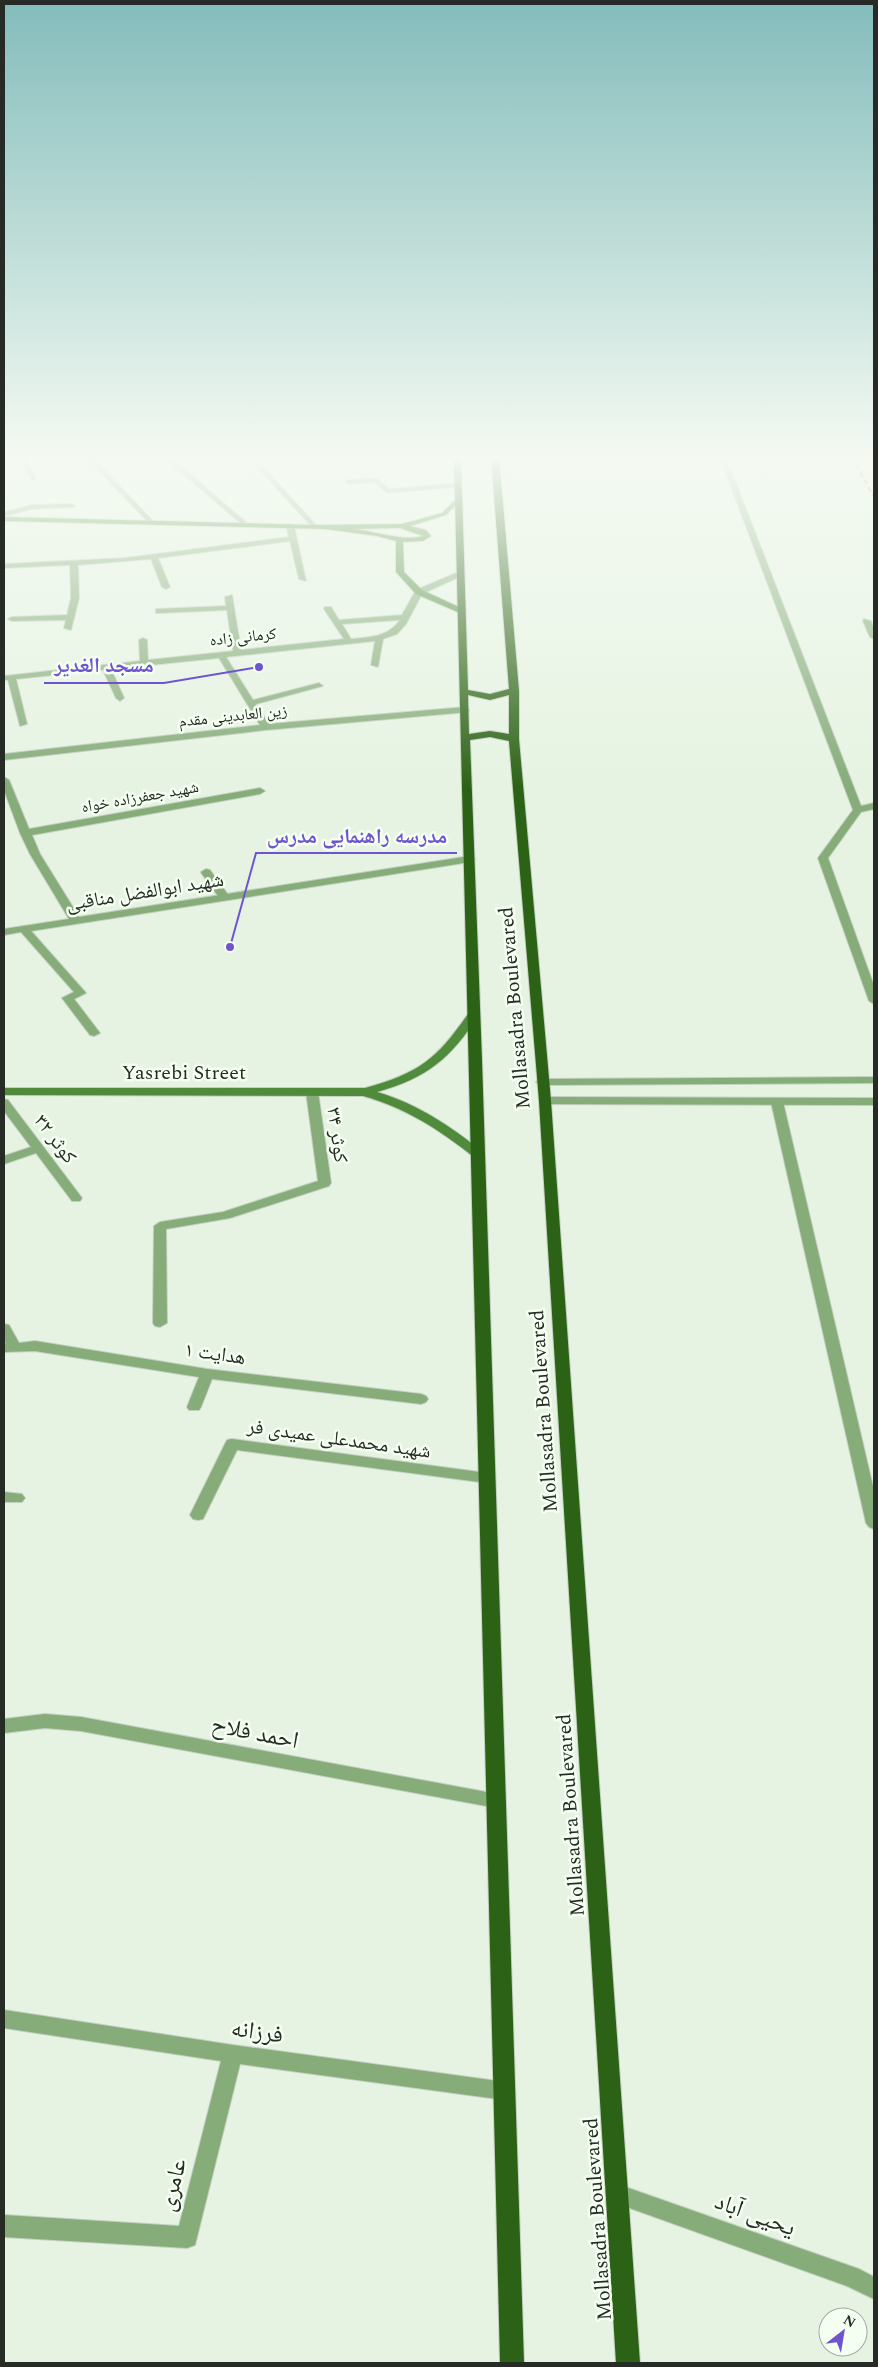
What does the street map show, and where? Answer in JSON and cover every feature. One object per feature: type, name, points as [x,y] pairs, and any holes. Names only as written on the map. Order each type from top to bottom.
[{"type":"highway","name":"Mollasadra Boulevared","points":[[459,567],[470,858],[512,2363]]},
{"type":"highway","name":"Mollasadra Boulevared","points":[[504,567],[514,691],[514,739],[545,1101],[628,2363]]},
{"type":"highway","points":[[465,692],[490,697],[514,691]]},
{"type":"highway","points":[[466,738],[477,734],[491,733],[514,739]]},
{"type":"main road","points":[[400,567],[400,572],[419,592],[460,612]]},
{"type":"main road","points":[[365,1092],[395,1084],[417,1074],[440,1059],[458,1042],[474,1013]]},
{"type":"main road","name":"Yasrebi Street","points":[[4,1092],[365,1092]]},
{"type":"main road","points":[[365,1092],[395,1100],[414,1108],[435,1121],[478,1156]]},
{"type":"street","points":[[68,628],[76,587],[74,567]]},
{"type":"street","points":[[158,567],[166,587]]},
{"type":"street","points":[[300,567],[303,579]]},
{"type":"street","points":[[765,567],[858,810]]},
{"type":"street","points":[[419,592],[459,574]]},
{"type":"street","name":"کرمانی زاده","points":[[7,677],[379,638],[394,632],[406,617],[412,602],[419,592]]},
{"type":"street","points":[[229,597],[237,653]]},
{"type":"street","points":[[159,610],[231,608]]},
{"type":"street","points":[[328,609],[349,641]]},
{"type":"street","points":[[12,618],[71,617]]},
{"type":"street","points":[[337,622],[406,617]]},
{"type":"street","points":[[867,621],[874,637]]},
{"type":"street","points":[[375,665],[379,638]]},
{"type":"street","points":[[143,640],[144,663]]},
{"type":"street","points":[[221,655],[266,727]]},
{"type":"street","points":[[106,667],[120,698]]},
{"type":"street","points":[[7,677],[23,724]]},
{"type":"street","points":[[250,703],[319,686]]},
{"type":"street","name":"زین العابدینی مقدم","points":[[4,757],[266,727],[465,710]]},
{"type":"street","points":[[4,780],[9,806],[76,921]]},
{"type":"street","name":"شهید جعفرزاده خواه","points":[[25,833],[260,791]]},
{"type":"street","points":[[874,806],[858,810],[823,858],[874,1001]]},
{"type":"street","name":"شهید ابوالفضل مناقبی","points":[[5,930],[24,929],[225,898],[470,858]]},
{"type":"street","points":[[206,872],[225,898]]},
{"type":"street","points":[[24,929],[80,993],[67,998],[94,1033]]},
{"type":"street","points":[[772,1080],[874,1524]]},
{"type":"street","points":[[542,1082],[874,1080]]},
{"type":"street","name":"کوثر ۳۴","points":[[160,1322],[160,1226],[225,1215],[324,1184],[312,1092]]},
{"type":"street","points":[[545,1101],[874,1102]]},
{"type":"street","name":"کوثر ۳۲","points":[[4,1103],[76,1198]]},
{"type":"street","points":[[4,1160],[39,1148]]},
{"type":"street","points":[[4,1328],[9,1347]]},
{"type":"street","name":"هدایت ۱","points":[[9,1347],[35,1346],[207,1374],[421,1399]]},
{"type":"street","points":[[194,1407],[207,1374]]},
{"type":"street","name":"شهید محمدعلی عمیدی فر","points":[[198,1515],[232,1444],[487,1478]]},
{"type":"street","name":"احمد فلاح","points":[[4,1726],[45,1721],[81,1724],[497,1801]]},
{"type":"street","name":"فرزانه","points":[[4,2019],[233,2054],[504,2091]]},
{"type":"street","name":"عامری","points":[[4,2226],[188,2237],[233,2054]]},
{"type":"street","name":"یحیی آباد","points":[[617,2194],[874,2288]]},
{"type":"place","name":"مسجد الغدیر","points":[[259,667]]},
{"type":"place","name":"مدرسه راهنمایی مدرس","points":[[230,947]]}]
